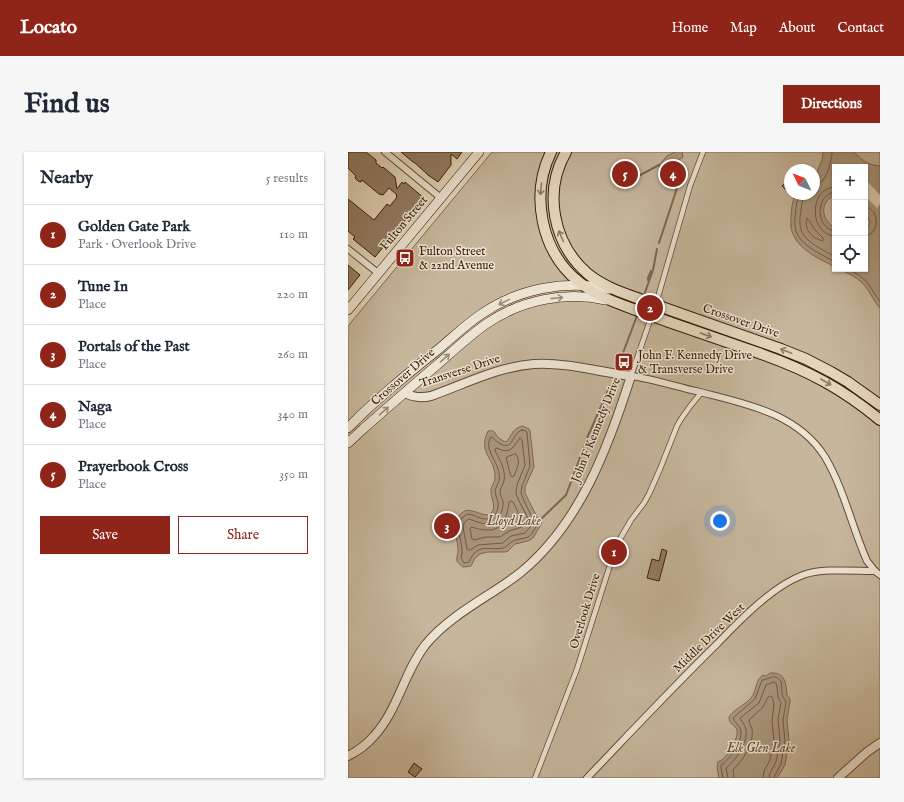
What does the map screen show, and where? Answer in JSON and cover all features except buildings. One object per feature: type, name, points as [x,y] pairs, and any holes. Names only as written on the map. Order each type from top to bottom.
[{"type":"highway","points":[[551,152],[544,170],[541,186],[540,204],[542,221],[547,238],[559,260],[569,273],[583,286]]},
{"type":"highway","points":[[566,152],[557,174],[554,188],[554,211],[559,233],[570,253],[582,269],[601,283],[616,291]]},
{"type":"highway","name":"Crossover Drive","points":[[583,286],[611,301],[801,369],[842,392],[880,420]]},
{"type":"highway","name":"Crossover Drive","points":[[616,291],[806,359],[848,382],[880,406]]},
{"type":"main road","name":"Fulton Street","points":[[348,310],[479,152]]},
{"type":"main road","name":"Crossover Drive","points":[[350,426],[394,385],[428,357],[474,320],[504,301],[540,289],[564,286],[604,288],[616,291]]},
{"type":"main road","name":"Crossover Drive","points":[[348,443],[480,328],[512,309],[558,297],[574,296],[611,301]]},
{"type":"main road","points":[[350,426],[388,396],[404,393],[407,380],[421,367],[428,357]]},
{"type":"street","points":[[385,152],[440,198]]},
{"type":"street","points":[[631,376],[658,297],[691,182],[703,152]]},
{"type":"street","points":[[348,249],[378,274]]},
{"type":"street","name":"Transverse Drive","points":[[404,393],[415,397],[431,396],[489,374],[535,364],[550,364],[647,379],[740,403],[777,416],[804,432],[815,443],[824,456],[832,471],[864,554],[871,566],[878,573]]},
{"type":"street","name":"John F Kennedy Drive","points":[[348,756],[366,744],[380,728],[390,712],[416,659],[426,644],[454,619],[521,572],[542,552],[568,520],[598,465],[631,376]]},
{"type":"street","name":"Overlook Drive","points":[[534,778],[577,670],[611,562],[620,539],[649,494],[677,426],[701,393]]},
{"type":"street","name":"Middle Drive West","points":[[587,778],[710,650],[749,613],[779,588],[798,576],[812,572],[838,571],[878,573]]},
{"type":"street","points":[[838,778],[880,743]]},
{"type":"shaded area","points":[[492,152],[880,152],[880,778],[348,778],[348,326]]},
{"type":"water","points":[[676,152],[682,152],[683,157],[676,162],[680,172],[677,188],[664,175],[659,165],[668,155]]},
{"type":"water","points":[[823,152],[854,152],[866,162],[872,165],[880,166],[880,308],[863,284],[845,272],[868,272],[868,226],[870,222],[868,218],[868,164],[832,164],[832,197],[826,202],[824,211],[827,220],[832,226],[832,266],[805,250],[796,240],[792,232],[791,215],[794,200],[820,200],[820,165]]},
{"type":"water","name":"Lloyd Lake","points":[[523,426],[530,431],[534,467],[525,487],[525,493],[537,517],[542,523],[533,538],[528,541],[515,544],[505,552],[488,552],[480,554],[475,558],[471,566],[463,567],[457,561],[458,549],[454,527],[455,521],[463,512],[467,510],[487,515],[491,514],[493,510],[491,490],[495,480],[495,471],[486,451],[485,439],[488,431],[494,431],[499,438],[506,442],[514,430]]},
{"type":"water","name":"Elk Glen Lake","points":[[770,673],[779,674],[782,677],[785,683],[787,695],[790,699],[787,720],[789,741],[785,765],[777,778],[719,778],[717,768],[718,762],[725,757],[731,749],[737,733],[736,728],[730,722],[729,717],[751,698],[760,677],[763,675],[766,676]]},
{"type":"pier","points":[[868,182],[880,195],[880,204],[877,208],[868,199]]},
{"type":"waterway","points":[[633,179],[659,165]]},
{"type":"waterway","points":[[659,243],[677,188]]},
{"type":"waterway","points":[[643,298],[653,270],[657,249]]},
{"type":"waterway","points":[[648,280],[651,271]]},
{"type":"waterway","points":[[618,366],[638,313]]},
{"type":"waterway","points":[[540,520],[566,495],[588,436],[610,386]]},
{"type":"place","name":"Prayerbook Cross","points":[[625,174]]},
{"type":"place","name":"Naga","points":[[673,174]]},
{"type":"place","name":"Fulton Street & 22nd Avenue","points":[[405,258]]},
{"type":"place","name":"Tune In","points":[[650,308]]},
{"type":"place","name":"John F. Kennedy Drive & Transverse Drive","points":[[624,362]]},
{"type":"place","name":"Portals of the Past","points":[[447,526]]},
{"type":"place","name":"Golden Gate Park","points":[[614,552]]}]
